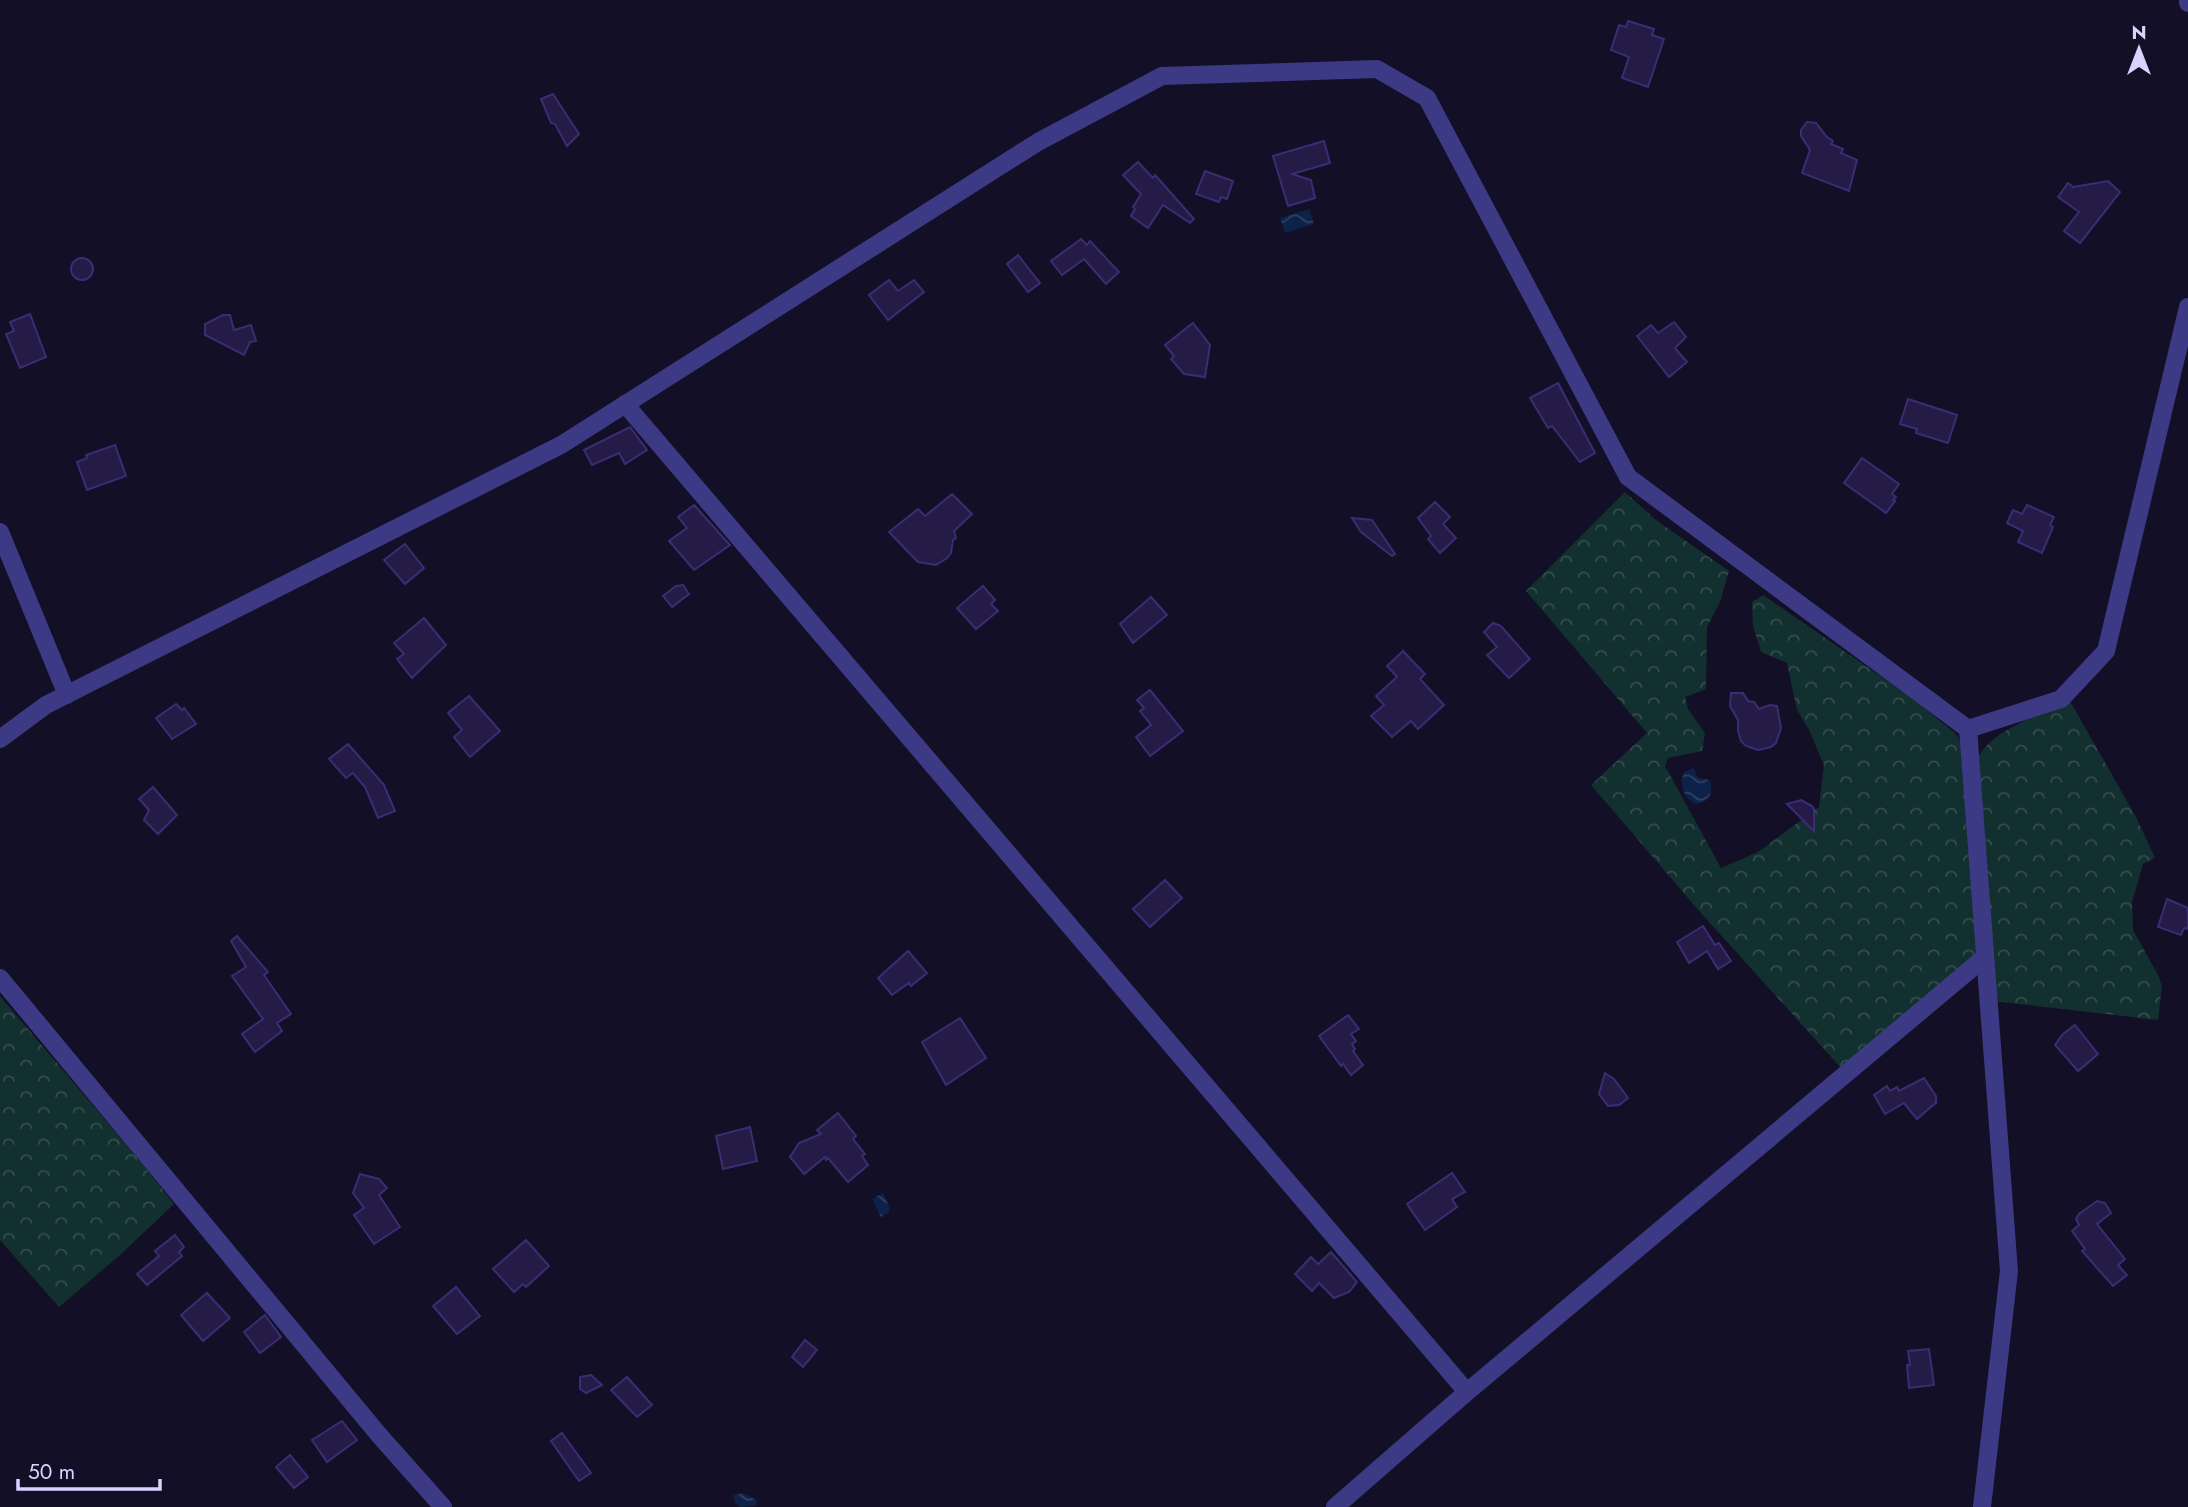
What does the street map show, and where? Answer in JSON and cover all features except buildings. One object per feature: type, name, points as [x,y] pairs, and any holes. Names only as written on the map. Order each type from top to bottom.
[{"type":"street","points":[[0,739],[46,705],[561,445],[1038,142],[1161,76],[1377,69],[1427,98],[1628,477],[1968,729],[2009,1271],[1982,1507]]},
{"type":"street","points":[[1968,729],[2061,699],[2106,650],[2188,307]]},
{"type":"street","points":[[625,404],[1467,1392]]},
{"type":"street","points":[[0,532],[67,695]]},
{"type":"street","points":[[1335,1507],[1467,1392],[1985,957]]},
{"type":"street","points":[[0,978],[379,1436],[443,1507]]},
{"type":"green space","points":[[1625,492],[1656,520],[1729,571],[1720,602],[1707,627],[1706,689],[1685,697],[1688,709],[1705,733],[1702,751],[1668,758],[1665,766],[1721,868],[1758,852],[1819,807],[1824,765],[1797,710],[1787,663],[1761,652],[1753,626],[1752,602],[1763,595],[1912,698],[1955,733],[1960,741],[1977,953],[1843,1070],[1700,912],[1591,785],[1647,733],[1526,591]]},
{"type":"green space","points":[[2070,697],[2136,817],[2155,858],[2143,864],[2132,902],[2133,930],[2162,986],[2158,1020],[1992,1001],[1977,761],[1983,750],[2004,732]]},
{"type":"green space","points":[[0,996],[174,1204],[59,1307],[0,1240]]},
{"type":"water","points":[[1309,209],[1314,224],[1285,233],[1280,218]]},
{"type":"water","points":[[1694,768],[1698,778],[1710,780],[1711,784],[1708,798],[1697,804],[1686,796],[1682,787],[1684,772]]},
{"type":"water","points":[[883,1193],[890,1208],[888,1213],[881,1217],[872,1199]]},
{"type":"water","points":[[743,1493],[757,1500],[756,1506],[740,1507],[735,1503],[733,1495]]}]
